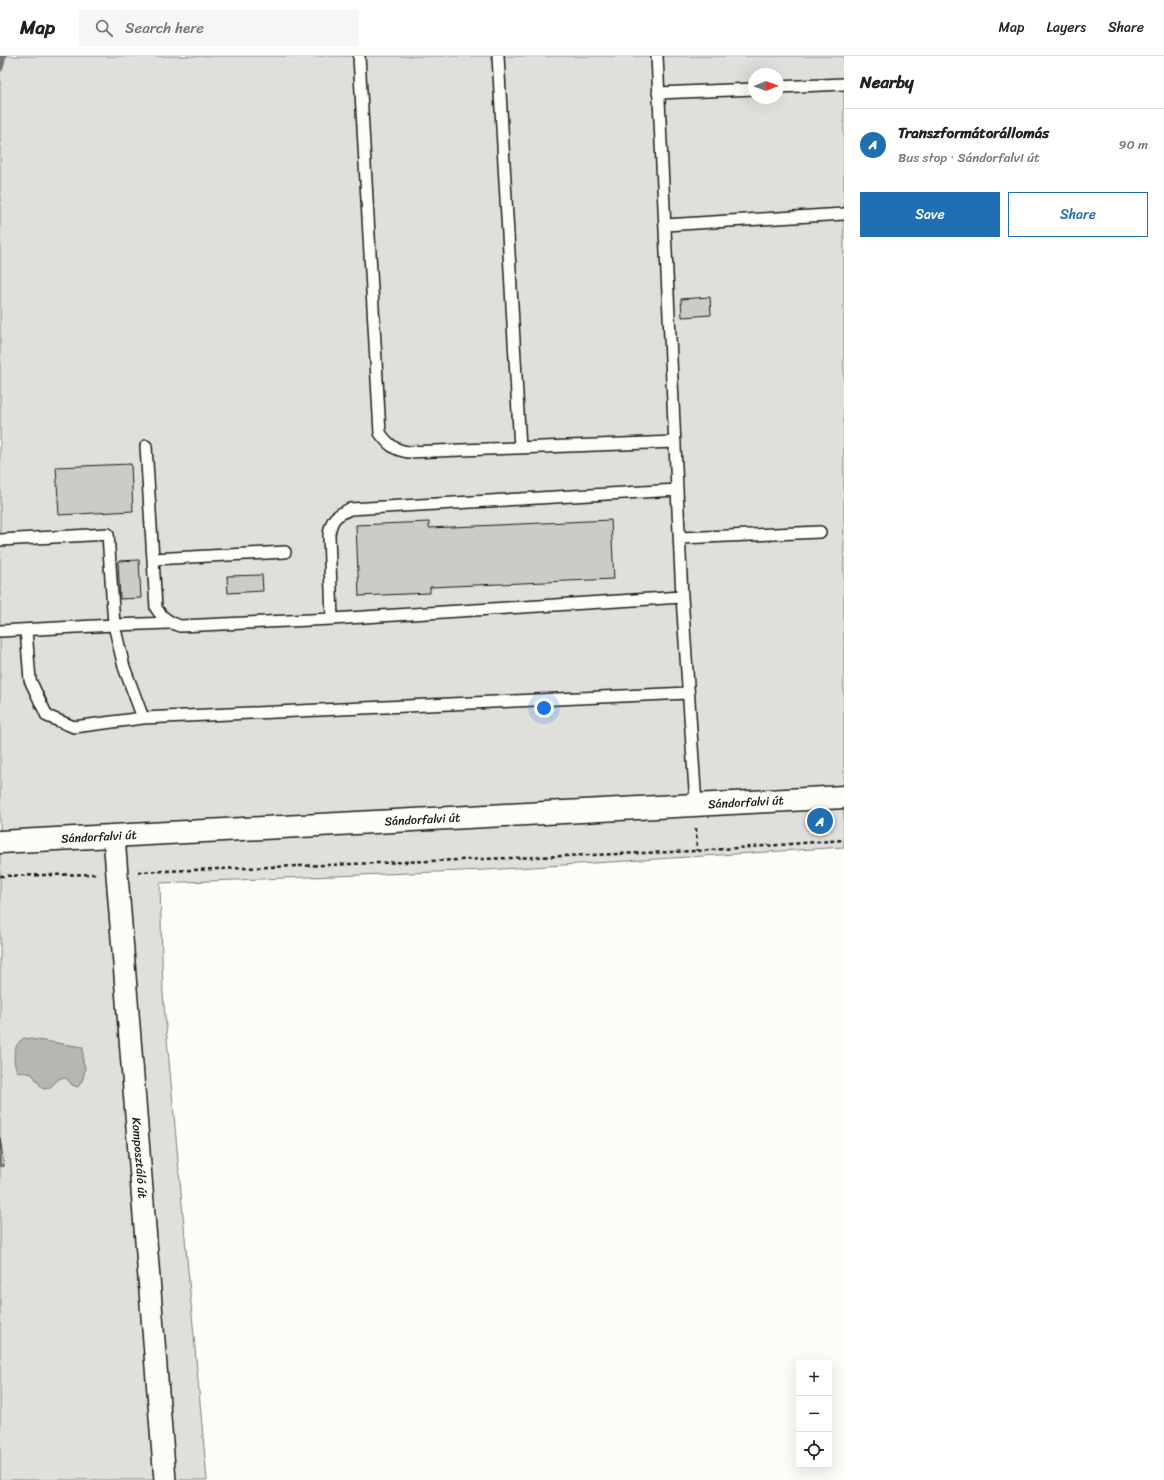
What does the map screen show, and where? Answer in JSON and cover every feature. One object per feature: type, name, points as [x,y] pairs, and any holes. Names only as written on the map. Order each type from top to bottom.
[{"type":"main road","name":"Sándorfalvi út","points":[[0,842],[844,797]]},
{"type":"street","name":"Komposztáló út","points":[[114,837],[165,1480]]},
{"type":"lane","points":[[359,56],[380,433],[387,443],[397,450],[408,452],[675,442]]},
{"type":"lane","points":[[498,56],[520,448]]},
{"type":"lane","points":[[657,56],[682,597],[696,805]]},
{"type":"lane","points":[[784,87],[844,84]]},
{"type":"lane","points":[[658,93],[748,89]]},
{"type":"lane","points":[[665,225],[844,214]]},
{"type":"lane","points":[[146,446],[156,608],[161,616],[170,623]]},
{"type":"lane","points":[[332,619],[329,534],[331,522],[337,515],[350,509],[677,490]]},
{"type":"lane","points":[[680,538],[820,532]]},
{"type":"lane","points":[[0,540],[108,534],[114,625],[124,667],[144,718]]},
{"type":"lane","points":[[153,559],[285,552]]},
{"type":"lane","points":[[0,631],[114,625],[170,623],[180,626],[332,619],[682,597]]},
{"type":"lane","points":[[26,630],[30,680],[47,716],[74,727],[144,718],[688,693]]},
{"type":"path","points":[[0,876],[697,851],[844,840]]},
{"type":"shaded area","points":[[0,56],[844,56],[844,847],[485,870],[160,883],[163,994],[207,1480],[0,1480]]},
{"type":"shaded area","points":[[24,1038],[83,1047],[83,1061],[85,1068],[83,1079],[78,1087],[72,1085],[66,1078],[60,1078],[49,1088],[43,1089],[32,1074],[17,1071],[14,1062],[14,1053],[20,1041]]},
{"type":"building","points":[[710,297],[711,315],[682,317],[681,299]]},
{"type":"building","points":[[131,464],[133,511],[59,515],[56,467]]},
{"type":"building","points":[[611,520],[614,579],[430,587],[430,593],[359,596],[356,525],[429,522],[429,528]]},
{"type":"building","points":[[139,560],[141,598],[120,599],[118,561]]},
{"type":"building","points":[[262,575],[263,591],[228,593],[227,576]]},
{"type":"building","points":[[0,1138],[4,1166],[0,1166]]},
{"type":"waterway","points":[[0,68],[3,56]]},
{"type":"place","name":"Transzformátorállomás","points":[[820,821]]}]
